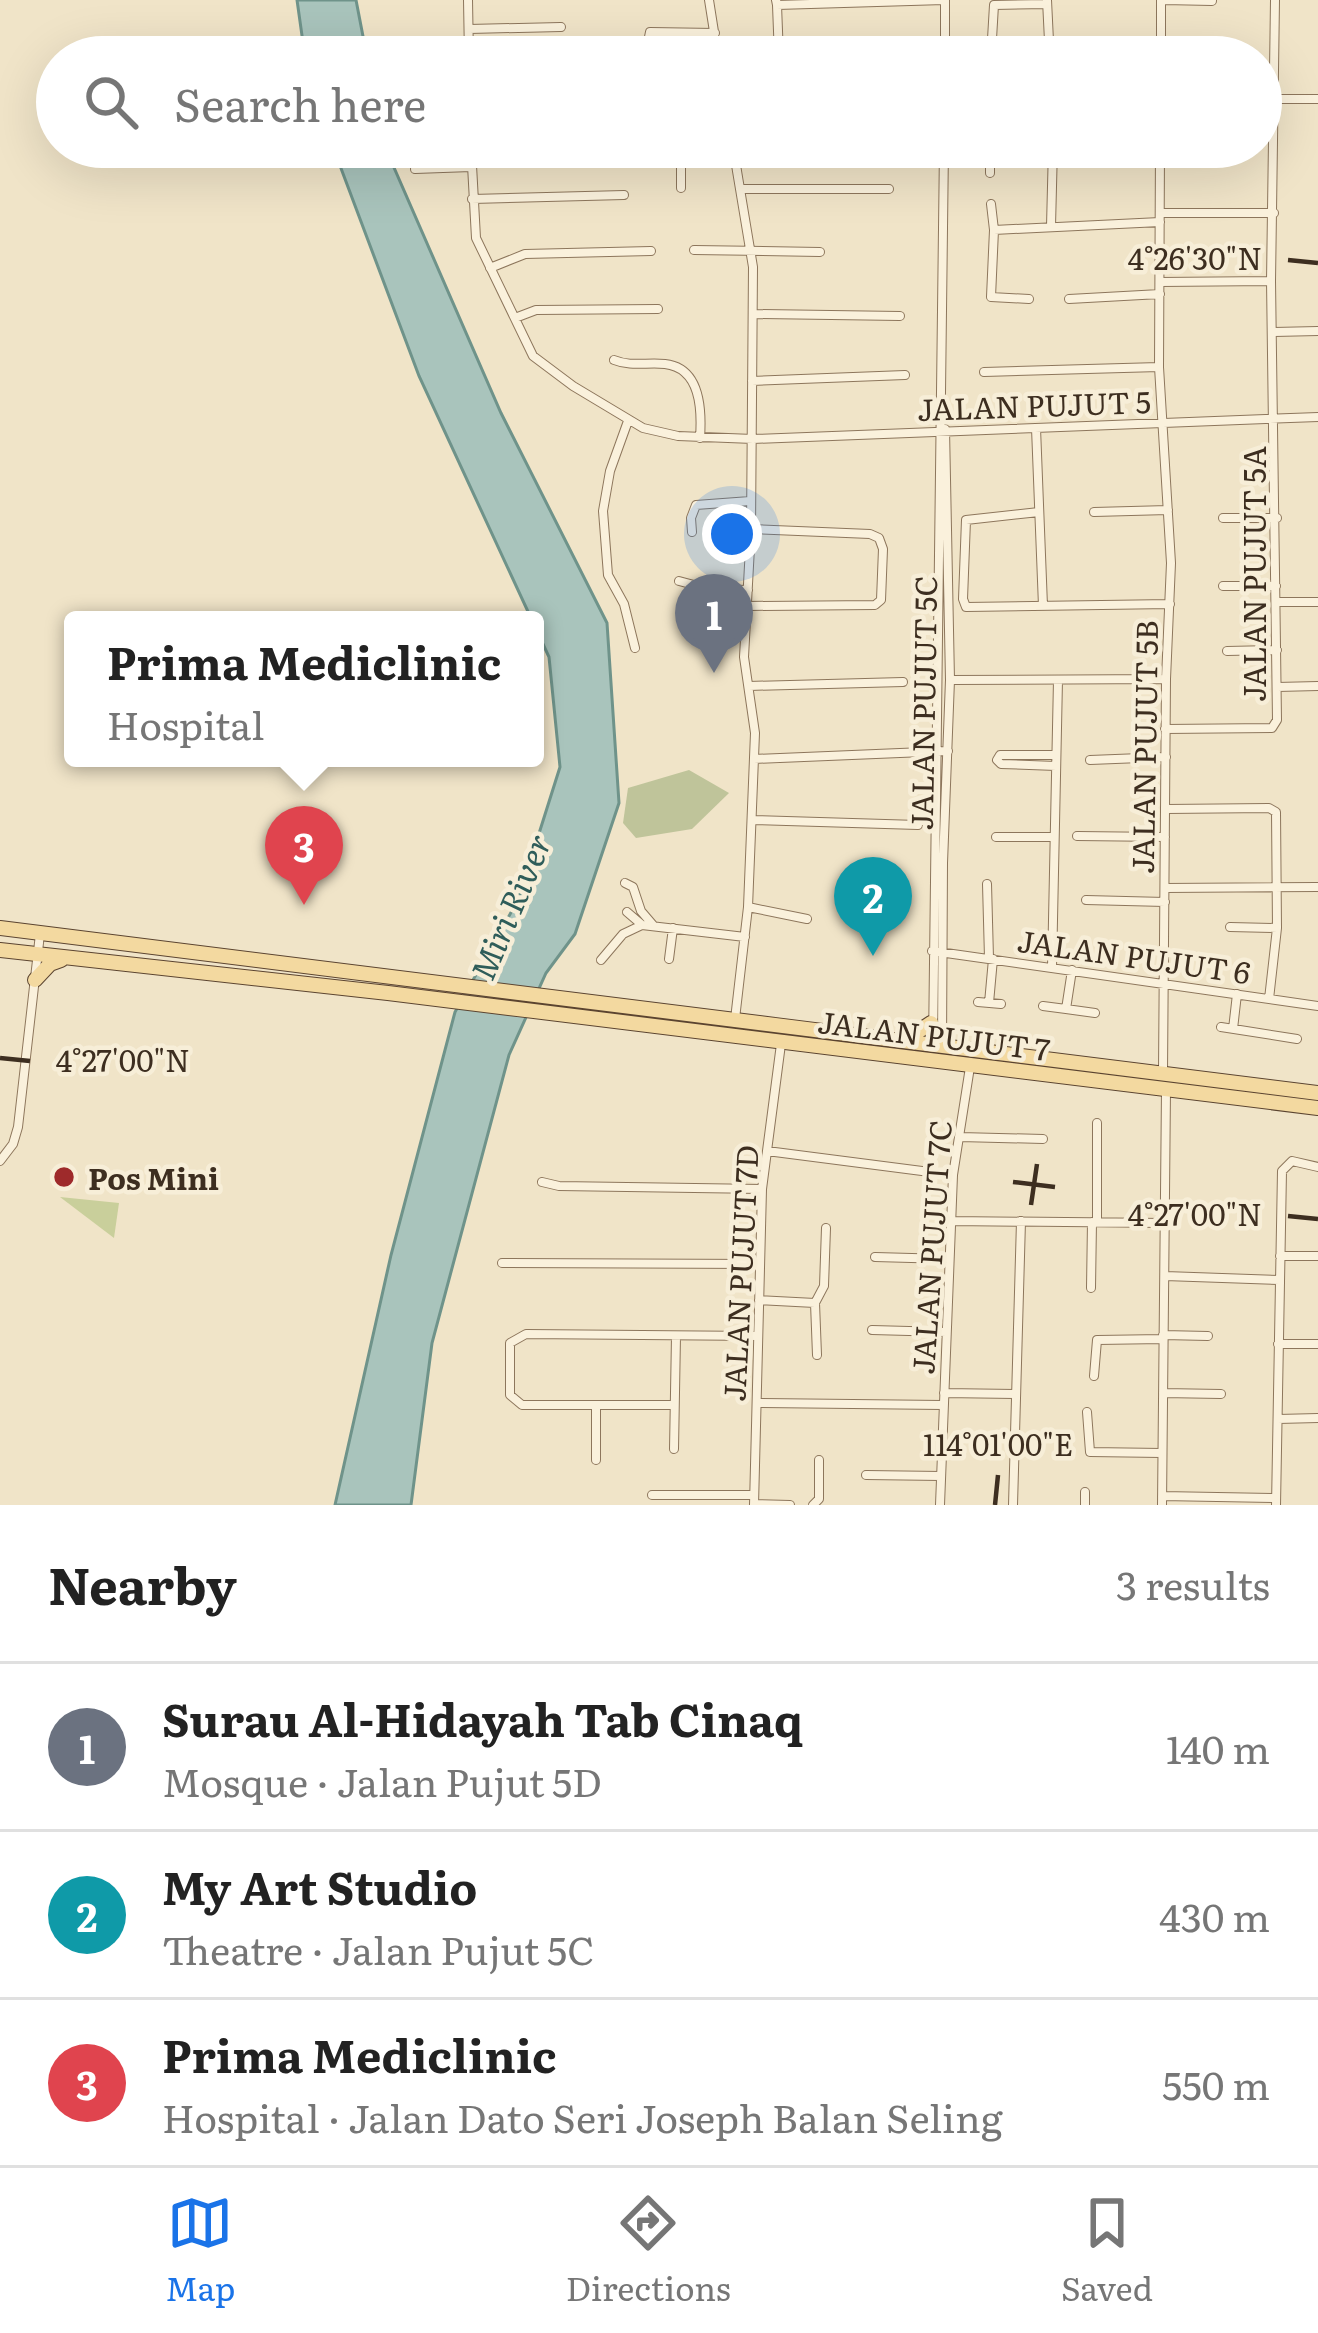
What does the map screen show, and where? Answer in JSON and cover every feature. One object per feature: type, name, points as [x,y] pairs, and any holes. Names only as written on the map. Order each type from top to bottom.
[{"type":"main road","name":"JALAN PUJUT 7","points":[[0,928],[904,1041],[1318,1108]]},
{"type":"main road","name":"JALAN PUJUT 7","points":[[5,951],[1029,1072],[1318,1093]]},
{"type":"main road","points":[[5,951],[25,959],[35,977],[50,964],[72,958]]},
{"type":"main road","points":[[904,1041],[931,1024]]},
{"type":"main road","points":[[938,1046],[943,1058],[1029,1072]]},
{"type":"street","points":[[468,0],[469,36]]},
{"type":"street","points":[[709,0],[715,36]]},
{"type":"street","points":[[777,36],[776,3],[945,0],[945,36]]},
{"type":"street","points":[[1161,36],[1162,0],[1212,1]]},
{"type":"street","name":"JALAN PUJUT 5A","points":[[1275,0],[1275,36]]},
{"type":"street","points":[[992,36],[994,5],[1047,2],[1051,36]]},
{"type":"street","points":[[469,29],[561,27]]},
{"type":"street","points":[[649,36],[650,32],[715,33]]},
{"type":"street","points":[[1282,99],[1318,99]]},
{"type":"street","points":[[415,170],[452,168]]},
{"type":"street","name":"JALAN PUJUT 5","points":[[471,168],[476,238],[533,356],[628,421],[654,432],[752,439],[1318,418]]},
{"type":"street","points":[[681,168],[681,188]]},
{"type":"street","points":[[735,1019],[748,908],[754,760],[744,657],[751,529],[753,314],[751,251],[737,168]]},
{"type":"street","points":[[942,429],[944,168]]},
{"type":"street","points":[[990,168],[990,173]]},
{"type":"street","points":[[1051,226],[1052,168]]},
{"type":"street","name":"JALAN PUJUT 5B","points":[[1160,168],[1159,367],[1170,604],[1162,1500]]},
{"type":"street","name":"JALAN PUJUT 5A","points":[[1166,729],[1272,728],[1277,720],[1271,281],[1274,168]]},
{"type":"street","points":[[741,189],[890,189]]},
{"type":"street","points":[[472,199],[624,196]]},
{"type":"street","points":[[991,204],[991,297],[1029,299]]},
{"type":"street","points":[[994,230],[1274,213]]},
{"type":"street","points":[[694,250],[820,252]]},
{"type":"street","points":[[490,268],[536,253],[651,251]]},
{"type":"street","points":[[1160,282],[1271,281]]},
{"type":"street","points":[[1069,298],[1160,294]]},
{"type":"street","points":[[514,318],[536,310],[658,309]]},
{"type":"street","points":[[753,314],[900,316]]},
{"type":"street","points":[[1274,332],[1318,331]]},
{"type":"street","points":[[614,360],[670,364],[691,379],[701,413],[700,438]]},
{"type":"street","points":[[984,372],[1159,367]]},
{"type":"street","points":[[752,381],[905,375]]},
{"type":"street","points":[[628,421],[602,511],[608,575],[624,604],[635,648]]},
{"type":"street","points":[[1036,428],[1043,606]]},
{"type":"street","name":"JALAN PUJUT 5C","points":[[938,1046],[932,951],[950,680],[942,429]]},
{"type":"street","name":"JALAN PUJUT 5C","points":[[938,1046],[931,1024],[944,952],[935,751],[942,429]]},
{"type":"street","points":[[692,532],[696,505],[750,501]]},
{"type":"street","points":[[1094,512],[1168,510]]},
{"type":"street","points":[[1039,512],[966,520],[962,599],[966,607],[1170,604]]},
{"type":"street","points":[[1223,518],[1276,518]]},
{"type":"street","points":[[748,606],[875,605],[881,583],[882,542],[870,534],[751,529]]},
{"type":"street","points":[[680,581],[710,590],[748,590]]},
{"type":"street","points":[[1223,586],[1276,586]]},
{"type":"street","points":[[1276,602],[1318,602]]},
{"type":"street","points":[[1227,651],[1276,650]]},
{"type":"street","points":[[950,680],[1166,679]]},
{"type":"street","points":[[1052,968],[1058,680]]},
{"type":"street","points":[[748,686],[904,682]]},
{"type":"street","points":[[1277,687],[1318,686]]},
{"type":"street","points":[[754,760],[948,751]]},
{"type":"street","points":[[1000,755],[1056,760],[1001,764],[997,760],[1000,755]]},
{"type":"street","points":[[1090,760],[1166,757]]},
{"type":"street","points":[[1166,809],[1269,808],[1279,819],[1277,928],[1269,999]]},
{"type":"street","points":[[752,820],[918,825]]},
{"type":"street","points":[[996,836],[1054,837]]},
{"type":"street","points":[[1077,836],[1165,837]]},
{"type":"street","points":[[626,883],[633,887],[637,904],[654,926]]},
{"type":"street","points":[[987,884],[991,959],[984,1003],[1001,1004]]},
{"type":"street","points":[[1165,889],[1318,887]]},
{"type":"street","points":[[1086,900],[1165,902]]},
{"type":"street","points":[[748,908],[806,919]]},
{"type":"street","points":[[627,912],[642,925]]},
{"type":"street","points":[[601,960],[623,934],[642,925],[745,937]]},
{"type":"street","points":[[1229,927],[1277,928]]},
{"type":"street","points":[[669,959],[673,928]]},
{"type":"street","points":[[0,1161],[17,1136],[40,932]]},
{"type":"street","name":"JALAN PUJUT 6","points":[[932,951],[1318,1006]]},
{"type":"street","points":[[1066,1009],[1072,970]]},
{"type":"street","points":[[1233,1029],[1237,994]]},
{"type":"street","points":[[1043,1006],[1095,1013]]},
{"type":"street","points":[[1221,1027],[1297,1039]]},
{"type":"street","name":"JALAN PUJUT 7D","points":[[754,1501],[763,1189],[781,1044]]},
{"type":"street","name":"JALAN PUJUT 7C","points":[[940,1505],[953,1175],[970,1065]]},
{"type":"street","points":[[1091,1288],[1097,1123]]},
{"type":"street","points":[[960,1137],[1042,1139]]},
{"type":"street","points":[[767,1151],[953,1175]]},
{"type":"street","points":[[1162,1500],[1276,1501],[1284,1165],[1318,1167]]},
{"type":"street","points":[[542,1182],[763,1189]]},
{"type":"street","points":[[950,1221],[1165,1223]]},
{"type":"street","points":[[1012,1505],[1021,1221]]},
{"type":"street","points":[[817,1355],[815,1303],[824,1286],[826,1228]]},
{"type":"street","points":[[1280,1256],[1318,1256]]},
{"type":"street","points":[[875,1257],[948,1259]]},
{"type":"street","points":[[502,1263],[760,1264]]},
{"type":"street","points":[[1165,1276],[1279,1280]]},
{"type":"street","points":[[759,1300],[815,1303]]},
{"type":"street","points":[[872,1330],[946,1332]]},
{"type":"street","points":[[673,1406],[522,1405],[512,1399],[508,1349],[514,1339],[526,1334],[758,1336]]},
{"type":"street","points":[[674,1449],[676,1336]]},
{"type":"street","points":[[1094,1376],[1096,1340],[1208,1336]]},
{"type":"street","points":[[1278,1344],[1318,1344]]},
{"type":"street","points":[[944,1393],[1015,1394]]},
{"type":"street","points":[[1163,1393],[1221,1394]]},
{"type":"street","points":[[757,1403],[944,1405]]},
{"type":"street","points":[[596,1406],[596,1460]]},
{"type":"street","points":[[1088,1412],[1090,1452],[1162,1453]]},
{"type":"street","points":[[1278,1419],[1318,1418]]},
{"type":"street","points":[[813,1505],[819,1499],[819,1460]]},
{"type":"street","points":[[866,1475],[941,1476]]},
{"type":"street","points":[[1085,1492],[1085,1505]]},
{"type":"street","points":[[652,1495],[790,1505]]},
{"type":"green space","points":[[689,770],[729,793],[692,829],[636,838],[623,823],[628,788]]},
{"type":"green space","points":[[60,1197],[119,1203],[114,1238]]},
{"type":"water","points":[[297,0],[356,0],[363,36],[302,36]]},
{"type":"water","points":[[341,168],[394,168],[501,413],[607,623],[619,803],[575,934],[546,973],[509,1055],[432,1343],[411,1505],[335,1505],[391,1255],[455,1012],[518,900],[560,767],[544,611],[528,611],[419,376]]},
{"type":"place","name":"Surau Al-Hidayah Tab Cinaq","points":[[714,673]]},
{"type":"place","name":"Prima Mediclinic","points":[[304,905]]},
{"type":"place","name":"My Art Studio","points":[[873,956]]},
{"type":"place","name":"Pos Mini","points":[[64,1177]]},
{"type":"water label","name":"Miri River","points":[[509,906]]}]
